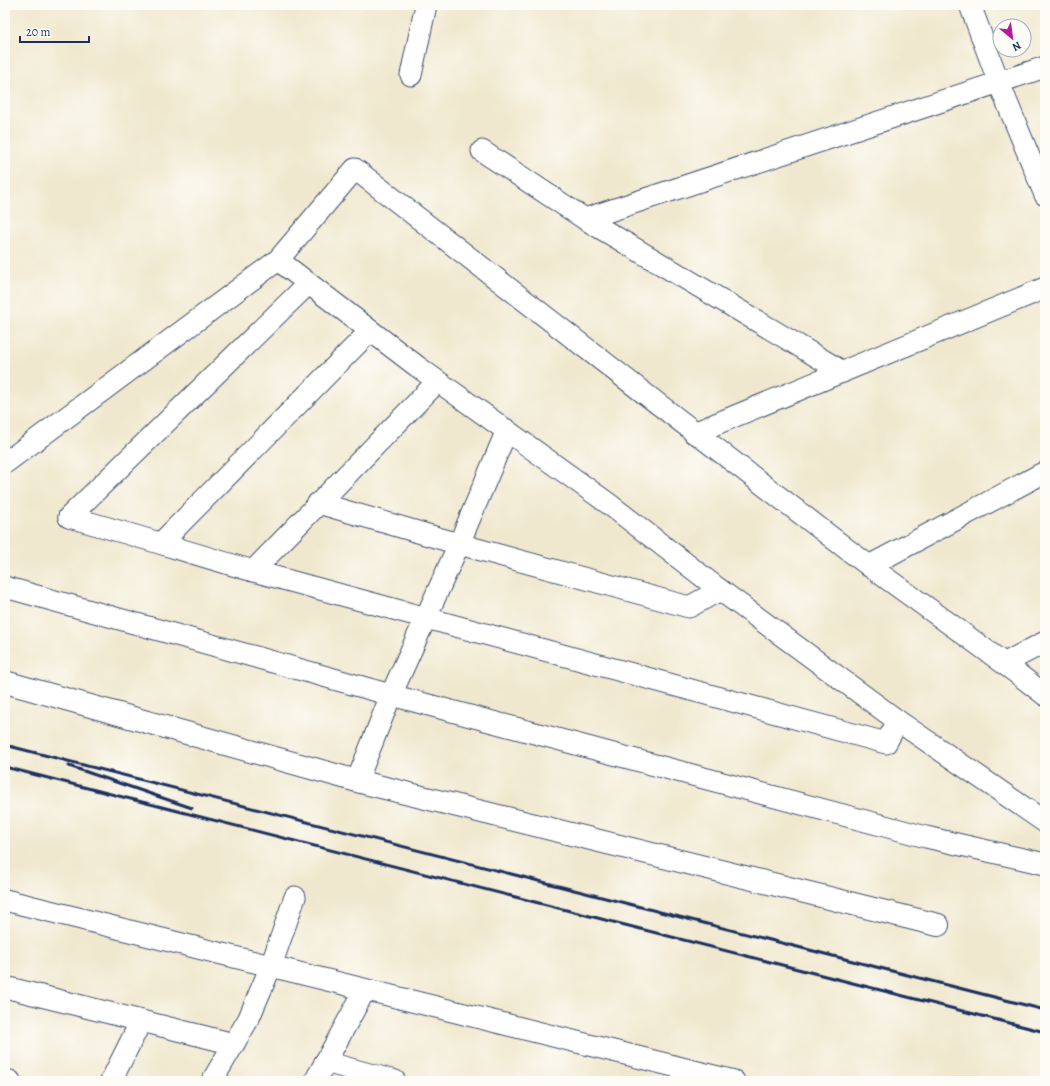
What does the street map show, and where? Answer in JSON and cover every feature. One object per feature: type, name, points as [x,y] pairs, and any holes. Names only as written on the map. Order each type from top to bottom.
[{"type":"street","points":[[411,75],[426,5]]},
{"type":"street","points":[[970,5],[999,82],[1045,195]]},
{"type":"street","points":[[584,219],[1045,67]]},
{"type":"street","points":[[482,151],[584,219],[843,372]]},
{"type":"street","points":[[5,463],[278,260],[354,168],[694,433],[869,566],[1005,663],[1045,695]]},
{"type":"street","points":[[278,260],[437,382],[507,430],[609,504],[720,590],[898,721],[1045,822]]},
{"type":"street","points":[[308,284],[69,517],[253,571],[426,619],[886,743],[898,721]]},
{"type":"street","points":[[694,433],[1045,288]]},
{"type":"street","points":[[160,543],[370,331]]},
{"type":"street","points":[[253,571],[437,382]]},
{"type":"street","points":[[357,781],[391,695],[460,544],[507,430]]},
{"type":"street","points":[[869,566],[1045,472]]},
{"type":"street","points":[[318,503],[689,607],[720,590]]},
{"type":"street","points":[[5,587],[391,695],[926,837],[1045,864]]},
{"type":"street","points":[[1005,663],[1045,642]]},
{"type":"street","points":[[5,682],[357,781],[938,925]]},
{"type":"street","points":[[212,1081],[249,1018],[271,966],[295,897]]},
{"type":"street","points":[[5,900],[365,990],[685,1075],[734,1081]]},
{"type":"street","points":[[5,987],[234,1044]]},
{"type":"street","points":[[315,1081],[324,1062],[365,990]]},
{"type":"street","points":[[110,1081],[141,1021]]},
{"type":"street","points":[[324,1062],[395,1081]]},
{"type":"street","points":[[5,1080],[10,1081]]},
{"type":"railway","points":[[5,745],[1045,1010]]},
{"type":"railway","points":[[69,766],[192,808]]},
{"type":"railway","points":[[5,767],[1045,1032]]}]
